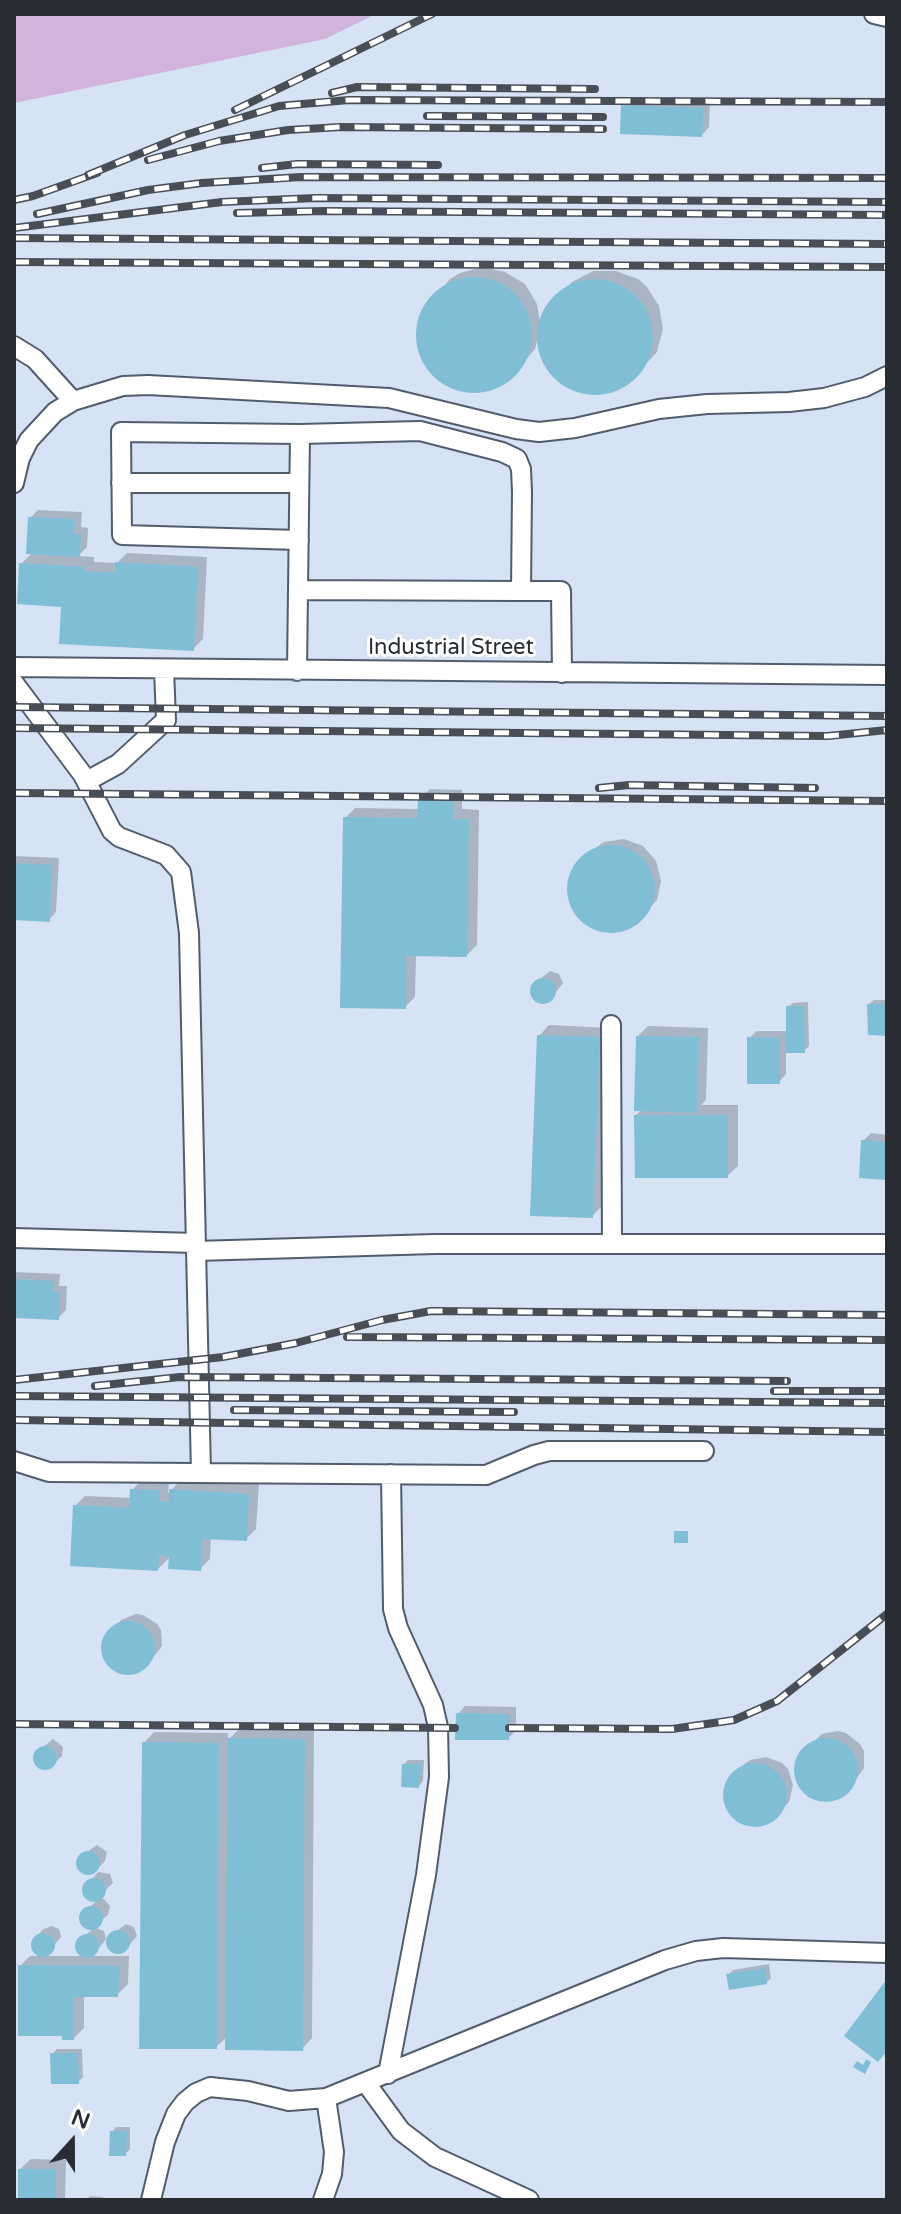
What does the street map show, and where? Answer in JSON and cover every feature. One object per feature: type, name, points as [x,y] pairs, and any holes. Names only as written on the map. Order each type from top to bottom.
[{"type":"street","points":[[874,14],[887,17]]},
{"type":"street","points":[[14,346],[35,359],[73,401]]},
{"type":"street","points":[[14,483],[20,458],[29,440],[55,412],[73,401],[123,386],[389,398],[539,432],[575,428],[659,409],[824,398],[865,387],[887,376]]},
{"type":"street","points":[[299,540],[122,535],[121,432],[300,434],[420,431],[502,452],[517,459],[521,469],[521,591]]},
{"type":"street","points":[[297,671],[300,434]]},
{"type":"street","points":[[121,483],[299,483]]},
{"type":"street","points":[[298,590],[561,591],[562,673]]},
{"type":"street","name":"Industrial Street","points":[[14,667],[887,675]]},
{"type":"street","points":[[87,781],[118,764],[166,720],[164,669]]},
{"type":"street","points":[[14,683],[87,781],[112,831],[119,837],[166,855],[181,872],[189,933],[201,1473]]},
{"type":"street","points":[[611,1025],[612,1243]]},
{"type":"street","points":[[14,1238],[196,1247],[887,1244]]},
{"type":"street","points":[[14,1461],[49,1472],[486,1475],[549,1451],[704,1451]]},
{"type":"street","points":[[388,2074],[426,1875],[439,1777],[438,1727],[433,1705],[398,1628],[393,1609],[391,1474]]},
{"type":"street","points":[[151,2200],[176,2114],[196,2093],[210,2087],[289,2101],[326,2098],[665,1960],[696,1951],[723,1948],[887,1953]]},
{"type":"street","points":[[366,2083],[401,2131],[435,2157],[529,2200]]},
{"type":"street","points":[[323,2200],[332,2174],[334,2152],[326,2098]]},
{"type":"shaded area","points":[[14,14],[376,14],[325,39],[14,103]]},
{"type":"building","points":[[621,105],[704,108],[702,137],[620,134]]},
{"type":"building","points":[[474,277],[496,282],[515,294],[527,313],[532,335],[527,357],[515,376],[496,388],[474,393],[452,388],[433,376],[421,357],[416,335],[421,313],[433,294],[452,282]]},
{"type":"building","points":[[595,279],[617,284],[636,296],[648,315],[653,337],[648,359],[636,378],[617,390],[595,395],[573,390],[554,378],[542,359],[537,337],[542,315],[554,296],[573,284]]},
{"type":"building","points":[[28,517],[75,519],[74,534],[81,534],[80,557],[26,554]]},
{"type":"building","points":[[115,562],[198,567],[194,651],[59,644],[61,607],[17,604],[19,563],[85,567],[84,571],[115,573]]},
{"type":"building","points":[[418,799],[453,799],[453,819],[469,819],[467,957],[406,956],[406,1009],[340,1008],[343,817],[417,818]]},
{"type":"building","points":[[611,845],[628,849],[642,858],[651,872],[655,889],[651,906],[642,920],[628,929],[611,933],[594,929],[580,920],[571,906],[567,889],[571,872],[580,858],[594,849]]},
{"type":"building","points":[[14,863],[52,865],[50,922],[14,920]]},
{"type":"building","points":[[543,978],[552,982],[556,991],[552,1000],[543,1004],[534,1000],[530,991],[534,982]]},
{"type":"building","points":[[867,1004],[887,1004],[887,1036],[868,1035]]},
{"type":"building","points":[[786,1006],[804,1006],[805,1053],[786,1053]]},
{"type":"building","points":[[537,1035],[600,1037],[593,1218],[530,1216]]},
{"type":"building","points":[[636,1036],[699,1037],[697,1113],[634,1111]]},
{"type":"building","points":[[747,1037],[780,1038],[780,1084],[747,1084]]},
{"type":"building","points":[[634,1115],[728,1115],[728,1178],[635,1178]]},
{"type":"building","points":[[861,1140],[887,1142],[887,1180],[859,1178]]},
{"type":"building","points":[[14,1279],[53,1281],[53,1292],[60,1292],[59,1320],[14,1318]]},
{"type":"building","points":[[130,1489],[160,1490],[159,1501],[169,1502],[169,1489],[249,1494],[247,1541],[202,1539],[201,1571],[168,1569],[169,1556],[159,1555],[158,1571],[70,1566],[73,1505],[129,1508]]},
{"type":"building","points":[[674,1531],[688,1531],[688,1543],[674,1543]]},
{"type":"building","points":[[128,1621],[147,1629],[155,1648],[147,1667],[128,1675],[109,1667],[101,1648],[109,1629]]},
{"type":"building","points":[[456,1713],[510,1714],[509,1740],[455,1740]]},
{"type":"building","points":[[228,1738],[305,1739],[303,2051],[225,2050]]},
{"type":"building","points":[[826,1738],[849,1747],[858,1770],[849,1793],[826,1802],[803,1793],[794,1770],[803,1747]]},
{"type":"building","points":[[142,1742],[219,1743],[217,2049],[139,2049]]},
{"type":"building","points":[[45,1746],[54,1749],[57,1758],[54,1767],[45,1770],[36,1767],[33,1758],[36,1749]]},
{"type":"building","points":[[755,1763],[778,1772],[787,1795],[778,1818],[755,1827],[732,1818],[723,1795],[732,1772]]},
{"type":"building","points":[[402,1764],[421,1764],[419,1788],[401,1787]]},
{"type":"building","points":[[88,1851],[97,1854],[100,1863],[97,1872],[88,1875],[79,1872],[76,1863],[79,1854]]},
{"type":"building","points":[[94,1878],[103,1881],[106,1890],[103,1899],[94,1902],[85,1899],[82,1890],[85,1881]]},
{"type":"building","points":[[91,1906],[100,1909],[103,1918],[100,1927],[91,1930],[82,1927],[79,1918],[82,1909]]},
{"type":"building","points":[[118,1930],[127,1933],[130,1942],[127,1951],[118,1954],[109,1951],[106,1942],[109,1933]]},
{"type":"building","points":[[43,1933],[52,1936],[55,1945],[52,1954],[43,1957],[34,1954],[31,1945],[34,1936]]},
{"type":"building","points":[[87,1934],[96,1937],[99,1946],[96,1955],[87,1958],[78,1955],[75,1946],[78,1937]]},
{"type":"building","points":[[18,1965],[120,1966],[118,1997],[74,1997],[74,2040],[62,2040],[62,2036],[18,2036]]},
{"type":"building","points":[[765,1968],[767,1984],[729,1990],[726,1974]]},
{"type":"building","points":[[887,1979],[887,2051],[878,2062],[844,2036]]},
{"type":"building","points":[[50,2053],[78,2053],[79,2084],[51,2084]]},
{"type":"building","points":[[866,2059],[871,2062],[865,2074],[853,2067],[857,2061],[863,2065]]},
{"type":"building","points":[[110,2131],[127,2131],[126,2156],[109,2156]]},
{"type":"building","points":[[18,2169],[56,2169],[56,2200],[18,2200]]},
{"type":"railway","points":[[235,110],[432,14]]},
{"type":"railway","points":[[332,93],[357,87],[595,89]]},
{"type":"railway","points":[[88,175],[185,135],[279,106],[349,100],[887,102]]},
{"type":"railway","points":[[427,116],[603,117]]},
{"type":"railway","points":[[148,160],[219,141],[288,130],[341,127],[603,129]]},
{"type":"railway","points":[[262,168],[297,164],[438,165]]},
{"type":"railway","points":[[14,200],[97,173]]},
{"type":"railway","points":[[37,214],[148,190],[202,183],[301,177],[887,178]]},
{"type":"railway","points":[[14,228],[222,202],[316,198],[887,202]]},
{"type":"railway","points":[[237,213],[887,215]]},
{"type":"railway","points":[[14,238],[887,244]]},
{"type":"railway","points":[[14,262],[887,267]]},
{"type":"railway","points":[[14,707],[887,716]]},
{"type":"railway","points":[[14,728],[828,736],[887,730]]},
{"type":"railway","points":[[599,788],[629,785],[815,788]]},
{"type":"railway","points":[[14,793],[887,801]]},
{"type":"railway","points":[[14,1380],[223,1357],[431,1311],[887,1315]]},
{"type":"railway","points":[[347,1337],[887,1340]]},
{"type":"railway","points":[[95,1386],[180,1377],[787,1381]]},
{"type":"railway","points":[[774,1391],[887,1391]]},
{"type":"railway","points":[[14,1396],[887,1403]]},
{"type":"railway","points":[[234,1410],[514,1412]]},
{"type":"railway","points":[[14,1420],[887,1432]]},
{"type":"railway","points":[[509,1728],[672,1729],[734,1720],[777,1701],[887,1614]]},
{"type":"railway","points":[[14,1724],[455,1728]]}]
